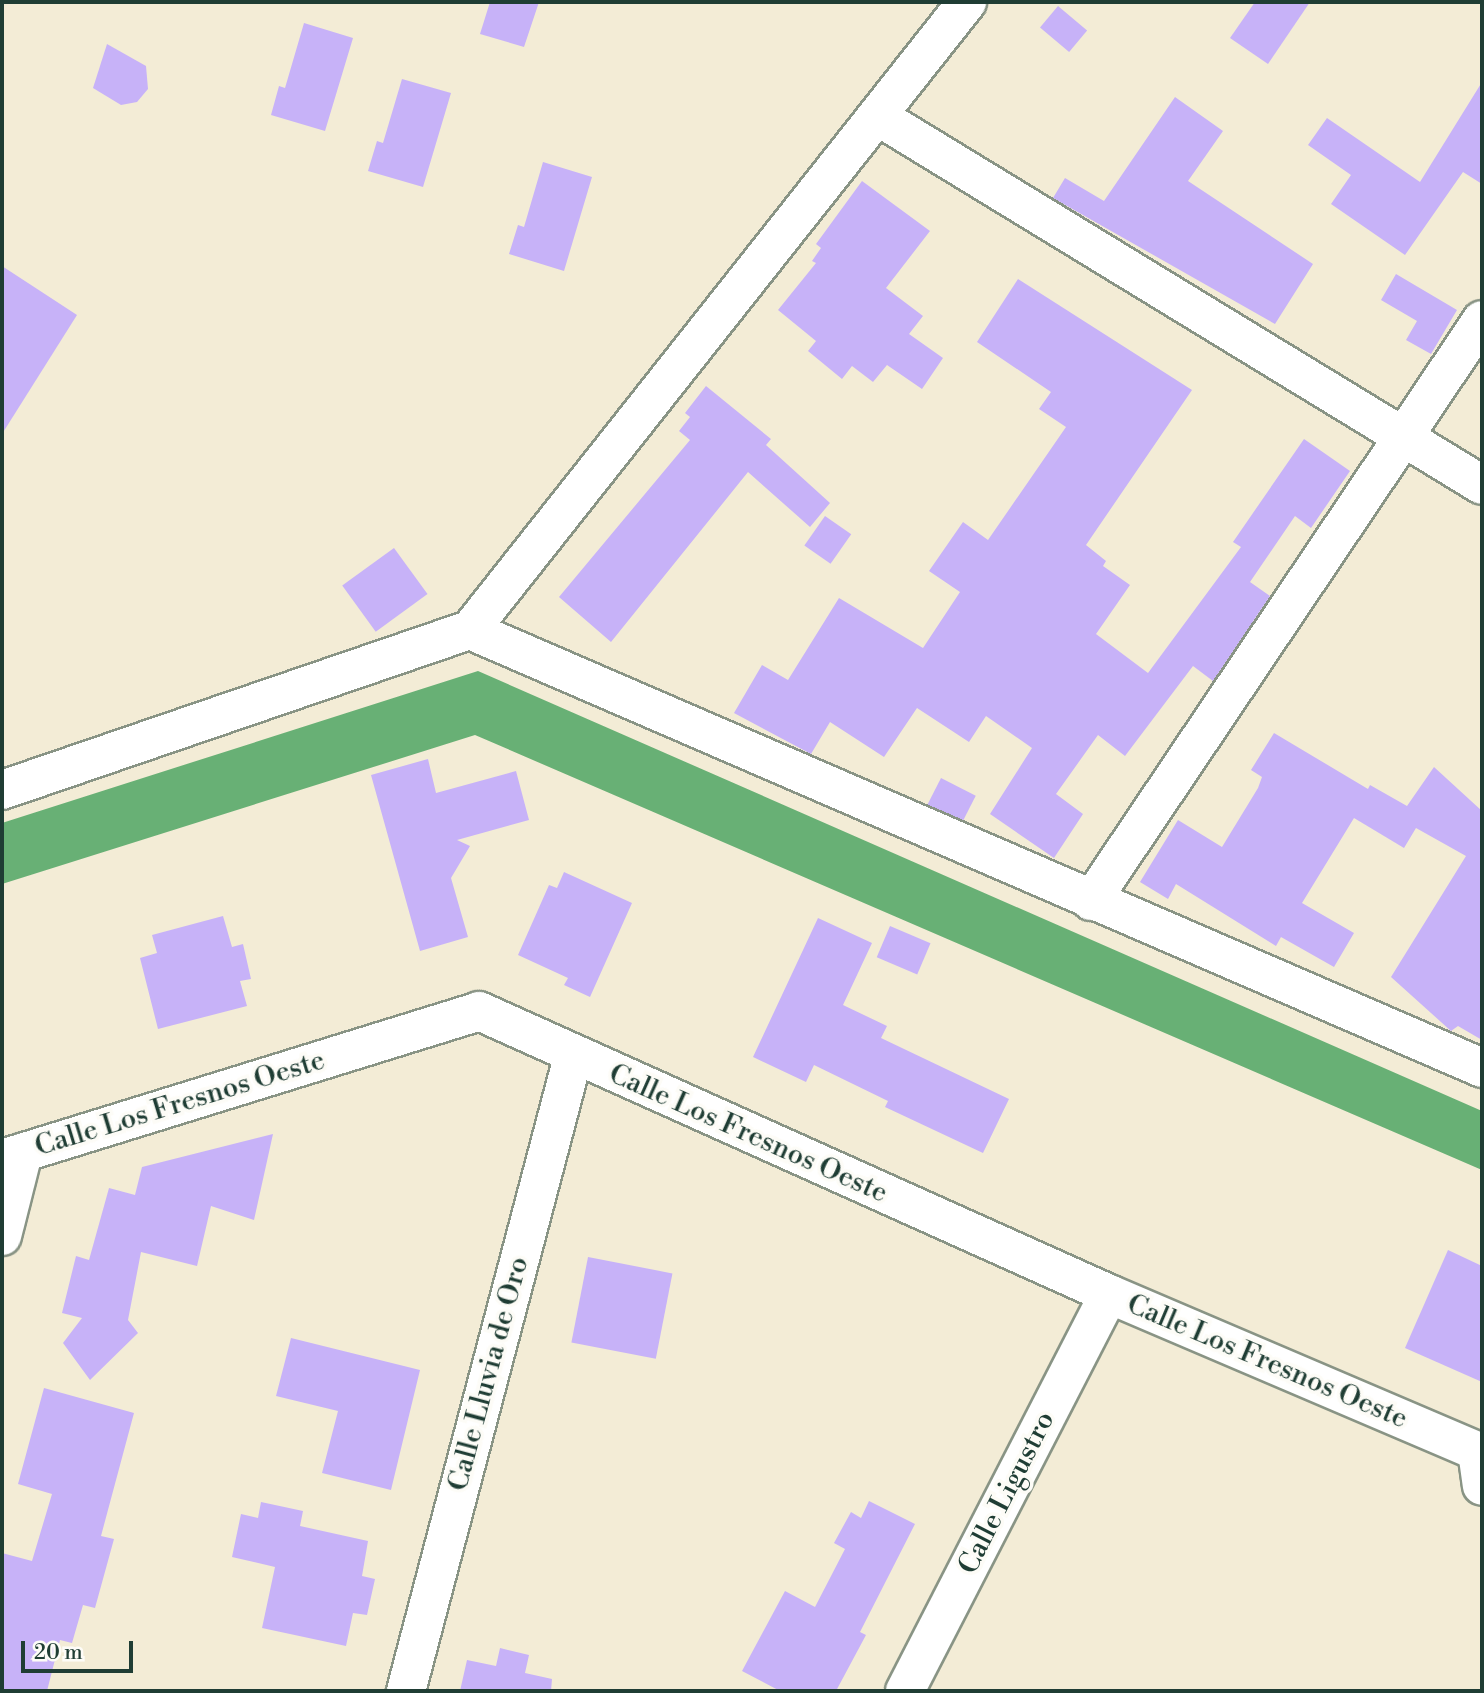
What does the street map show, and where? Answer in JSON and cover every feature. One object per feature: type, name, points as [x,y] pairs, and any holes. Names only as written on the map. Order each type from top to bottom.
[{"type":"street","points":[[2,790],[470,630],[879,117],[967,2]]},
{"type":"street","points":[[879,117],[1482,485]]},
{"type":"street","points":[[1091,901],[1482,320]]},
{"type":"street","points":[[470,630],[1482,1068]]},
{"type":"street","name":"Calle Los Fresnos Oeste","points":[[12,1156],[479,1012],[573,1057],[1109,1294],[1480,1469]]},
{"type":"street","name":"Calle Lluvia de Oro","points":[[406,1691],[573,1057]]},
{"type":"street","points":[[2,1236],[12,1156]]},
{"type":"street","name":"Calle Ligustro","points":[[905,1691],[1109,1294]]},
{"type":"green space","points":[[478,671],[1482,1111],[1482,1170],[475,735],[2,884],[2,823]]},
{"type":"building","points":[[490,2],[539,2],[524,47],[480,34]]},
{"type":"building","points":[[1255,2],[1310,2],[1268,64],[1230,38]]},
{"type":"building","points":[[1058,6],[1087,30],[1069,52],[1040,27]]},
{"type":"building","points":[[304,23],[353,38],[325,131],[271,115],[279,86],[285,88]]},
{"type":"building","points":[[107,44],[146,66],[148,89],[137,102],[121,105],[93,88]]},
{"type":"building","points":[[402,79],[451,93],[423,187],[368,171],[377,141],[383,143]]},
{"type":"building","points":[[1482,82],[1482,184],[1463,172],[1405,255],[1331,204],[1351,175],[1308,145],[1327,118],[1420,182]]},
{"type":"building","points":[[1175,97],[1223,131],[1188,181],[1313,264],[1275,324],[1053,198],[1065,178],[1104,201]]},
{"type":"building","points":[[543,162],[592,177],[564,271],[509,254],[518,225],[524,227]]},
{"type":"building","points":[[862,181],[930,231],[886,288],[923,316],[909,334],[943,358],[922,389],[887,365],[873,382],[852,366],[842,379],[808,351],[816,341],[778,310],[816,263],[812,261],[821,248],[816,244]]},
{"type":"building","points":[[2,266],[77,315],[2,434]]},
{"type":"building","points":[[1396,274],[1457,310],[1431,354],[1406,340],[1417,321],[1381,300]]},
{"type":"building","points":[[1018,279],[1192,390],[1086,545],[1106,561],[1103,566],[1130,585],[1096,634],[1148,673],[1241,547],[1233,542],[1304,439],[1350,471],[1311,528],[1295,516],[1250,582],[1270,596],[1213,681],[1193,666],[1125,756],[1098,735],[1056,794],[1083,814],[1054,858],[990,814],[1032,748],[986,716],[969,742],[917,708],[884,757],[830,722],[811,754],[734,713],[762,665],[788,680],[839,598],[923,648],[960,592],[929,571],[963,522],[988,540],[1066,427],[1039,409],[1051,392],[977,342]]},
{"type":"building","points":[[706,386],[771,439],[766,445],[830,503],[810,527],[748,472],[611,642],[559,597],[690,440],[679,431],[690,417],[685,413]]},
{"type":"building","points":[[825,516],[851,534],[831,564],[804,545]]},
{"type":"building","points":[[394,548],[428,594],[376,632],[342,586]]},
{"type":"building","points":[[1274,733],[1368,789],[1370,785],[1407,806],[1434,767],[1482,811],[1482,1040],[1458,1026],[1451,1031],[1391,977],[1466,856],[1416,828],[1404,848],[1354,818],[1302,903],[1354,933],[1334,967],[1281,937],[1276,946],[1176,884],[1168,899],[1140,882],[1178,820],[1222,847],[1258,788],[1262,777],[1251,770]]},
{"type":"building","points":[[428,759],[436,793],[516,771],[529,820],[457,840],[470,846],[451,878],[468,937],[420,951],[371,775]]},
{"type":"building","points":[[941,778],[976,796],[962,822],[927,805]]},
{"type":"building","points":[[564,872],[632,903],[590,997],[564,985],[568,978],[518,955],[549,885],[557,888]]},
{"type":"building","points":[[223,916],[232,947],[243,944],[251,979],[240,981],[247,1006],[158,1029],[140,958],[157,953],[152,935]]},
{"type":"building","points":[[818,918],[872,943],[843,1005],[887,1026],[881,1038],[1009,1099],[983,1153],[885,1107],[888,1101],[814,1065],[806,1082],[753,1057]]},
{"type":"building","points":[[890,926],[931,943],[917,974],[877,957]]},
{"type":"building","points":[[273,1134],[254,1220],[211,1206],[197,1266],[141,1252],[128,1320],[138,1333],[90,1380],[63,1343],[82,1318],[62,1313],[76,1256],[89,1260],[109,1188],[135,1195],[142,1167]]},
{"type":"building","points":[[1448,1250],[1482,1266],[1482,1382],[1405,1348]]},
{"type":"building","points":[[588,1257],[672,1273],[656,1359],[571,1342]]},
{"type":"building","points":[[291,1338],[420,1370],[391,1490],[322,1473],[338,1411],[276,1396]]},
{"type":"building","points":[[44,1388],[134,1413],[101,1536],[114,1539],[95,1608],[83,1605],[72,1643],[60,1640],[47,1691],[2,1691],[2,1553],[32,1561],[52,1494],[18,1484]]},
{"type":"building","points":[[869,1501],[915,1524],[860,1632],[866,1635],[836,1691],[780,1691],[742,1671],[785,1591],[815,1607],[845,1549],[834,1543],[851,1512],[861,1518]]},
{"type":"building","points":[[261,1502],[303,1511],[300,1526],[368,1541],[362,1576],[375,1579],[367,1615],[353,1613],[346,1646],[262,1628],[275,1567],[232,1557],[241,1514],[258,1518]]},
{"type":"building","points":[[500,1648],[529,1655],[525,1673],[552,1679],[551,1691],[460,1691],[467,1660],[496,1666]]}]
